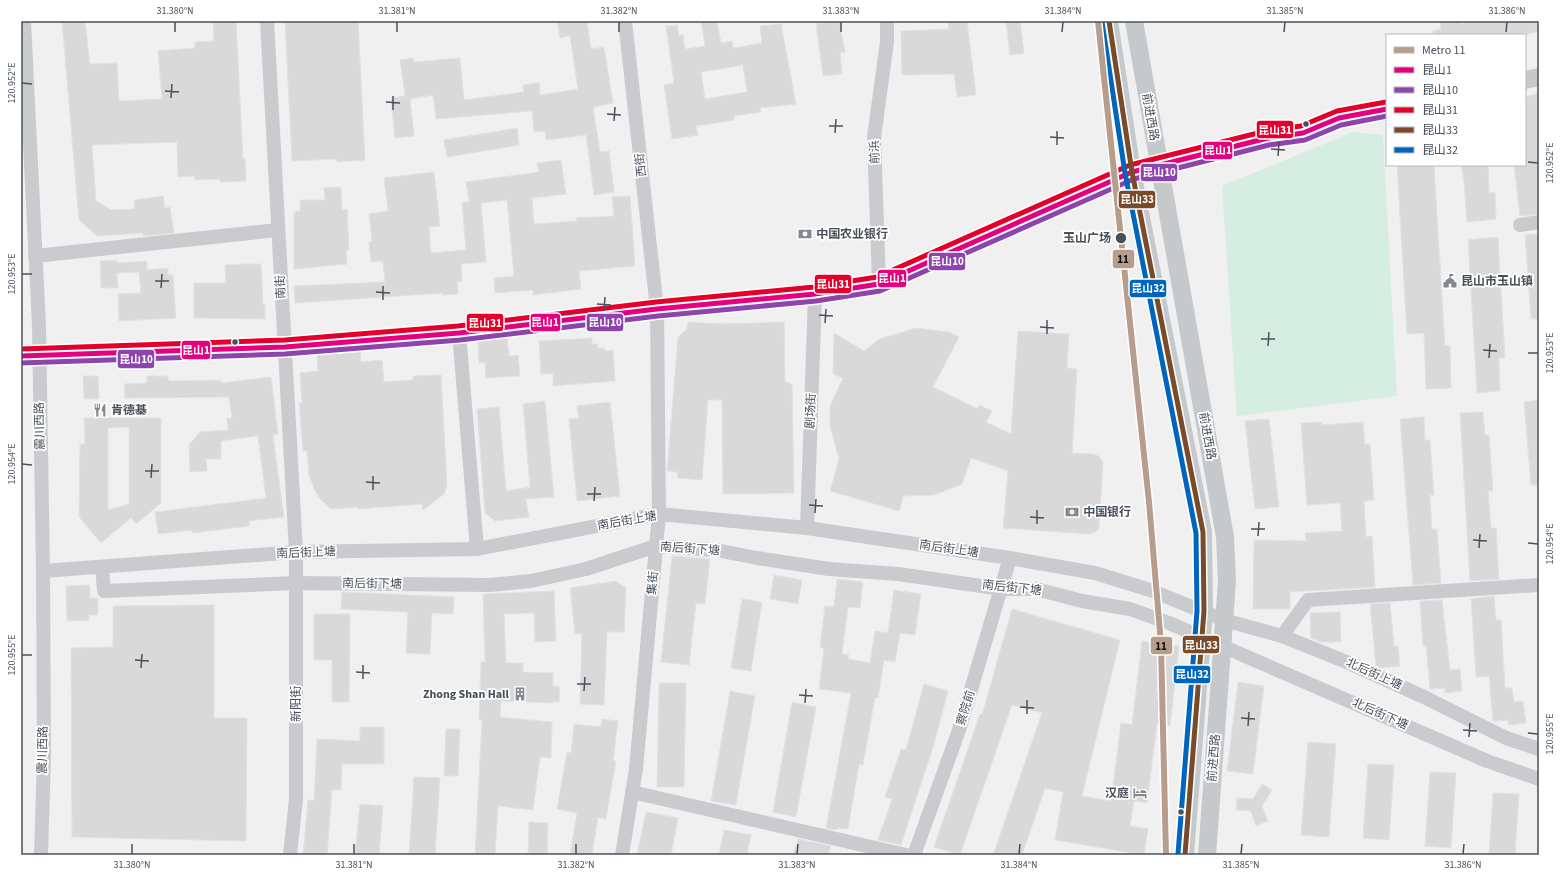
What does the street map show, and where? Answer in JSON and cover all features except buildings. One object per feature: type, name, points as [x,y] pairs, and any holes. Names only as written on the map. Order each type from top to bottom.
[{"type":"main road","name":"前进西路","points":[[1109,21],[1132,172],[1203,532],[1204,611],[1185,855]]},
{"type":"main road","name":"前进西路","points":[[1134,21],[1158,164],[1225,536],[1227,581],[1206,855]]},
{"type":"main road","points":[[1526,80],[1539,77]]},
{"type":"main road","points":[[21,356],[284,347],[459,333],[657,310],[815,294],[880,284],[1132,172],[1158,164],[1268,138],[1303,133],[1339,118],[1386,109]]},
{"type":"street","name":"震川西路","points":[[24,21],[39,356],[43,572],[45,854]]},
{"type":"street","name":"南街","points":[[268,21],[296,552]]},
{"type":"street","name":"西街","points":[[624,21],[657,310]]},
{"type":"street","name":"前浜","points":[[880,284],[874,137],[887,42],[887,21]]},
{"type":"street","points":[[1520,225],[1539,222]]},
{"type":"street","points":[[35,256],[278,230]]},
{"type":"street","name":"剧场街","points":[[807,528],[815,294]]},
{"type":"street","name":"集街","points":[[622,855],[636,769],[659,514],[657,310]]},
{"type":"street","points":[[459,333],[477,550]]},
{"type":"street","name":"南后街上塘","points":[[43,572],[296,552],[477,550],[659,514],[807,528],[1010,558],[1095,573],[1150,590],[1204,611]]},
{"type":"street","name":"南后街下塘","points":[[102,567],[104,591],[296,583],[490,585],[531,581],[586,569],[656,546],[716,550],[829,569],[898,574],[1002,589],[1036,589],[1082,601],[1130,609],[1202,636],[1222,646]]},
{"type":"street","name":"新阳街","points":[[290,855],[296,800],[296,552]]},
{"type":"street","name":"察院前","points":[[914,855],[959,730],[1010,558]]},
{"type":"street","points":[[1282,636],[1308,600],[1539,584]]},
{"type":"street","name":"北后街上塘","points":[[1204,611],[1224,620],[1282,636],[1356,666],[1506,738],[1539,750]]},
{"type":"street","name":"北后街下塘","points":[[1222,646],[1487,761],[1539,779]]},
{"type":"street","points":[[632,792],[906,855]]},
{"type":"green space","points":[[1353,132],[1383,135],[1397,396],[1237,416],[1222,186]]},
{"type":"metro line","name":"11","points":[[1098,21],[1149,502],[1161,644],[1166,855]]},
{"type":"transit line","name":"昆山33","points":[[1109,21],[1132,172],[1203,532],[1204,611],[1185,855]]},
{"type":"transit line","name":"昆山32","points":[[1102,22],[1125,173],[1196,533],[1197,611],[1178,854]]},
{"type":"transit line","name":"昆山31","points":[[21,349],[285,340],[458,326],[656,302],[814,287],[877,277],[1130,165],[1266,131],[1301,126],[1337,111],[1386,102]]},
{"type":"transit line","name":"昆山1","points":[[21,356],[285,347],[459,333],[657,309],[815,294],[879,284],[1132,172],[1268,138],[1303,133],[1339,118],[1386,109]]},
{"type":"transit line","name":"昆山10","points":[[21,363],[285,354],[460,340],[658,316],[816,301],[880,291],[1134,179],[1269,145],[1305,140],[1341,125],[1386,116]]},
{"type":"place","name":"中国农业银行","points":[[805,234]]},
{"type":"place","name":"玉山广场","points":[[1121,238]]},
{"type":"place","name":"昆山市玉山镇","points":[[1450,281]]},
{"type":"place","name":"肯德基","points":[[100,410]]},
{"type":"place","name":"中国银行","points":[[1072,512]]},
{"type":"place","name":"Zhong Shan Hall","points":[[520,694]]},
{"type":"place","name":"汉庭","points":[[1140,793]]}]
